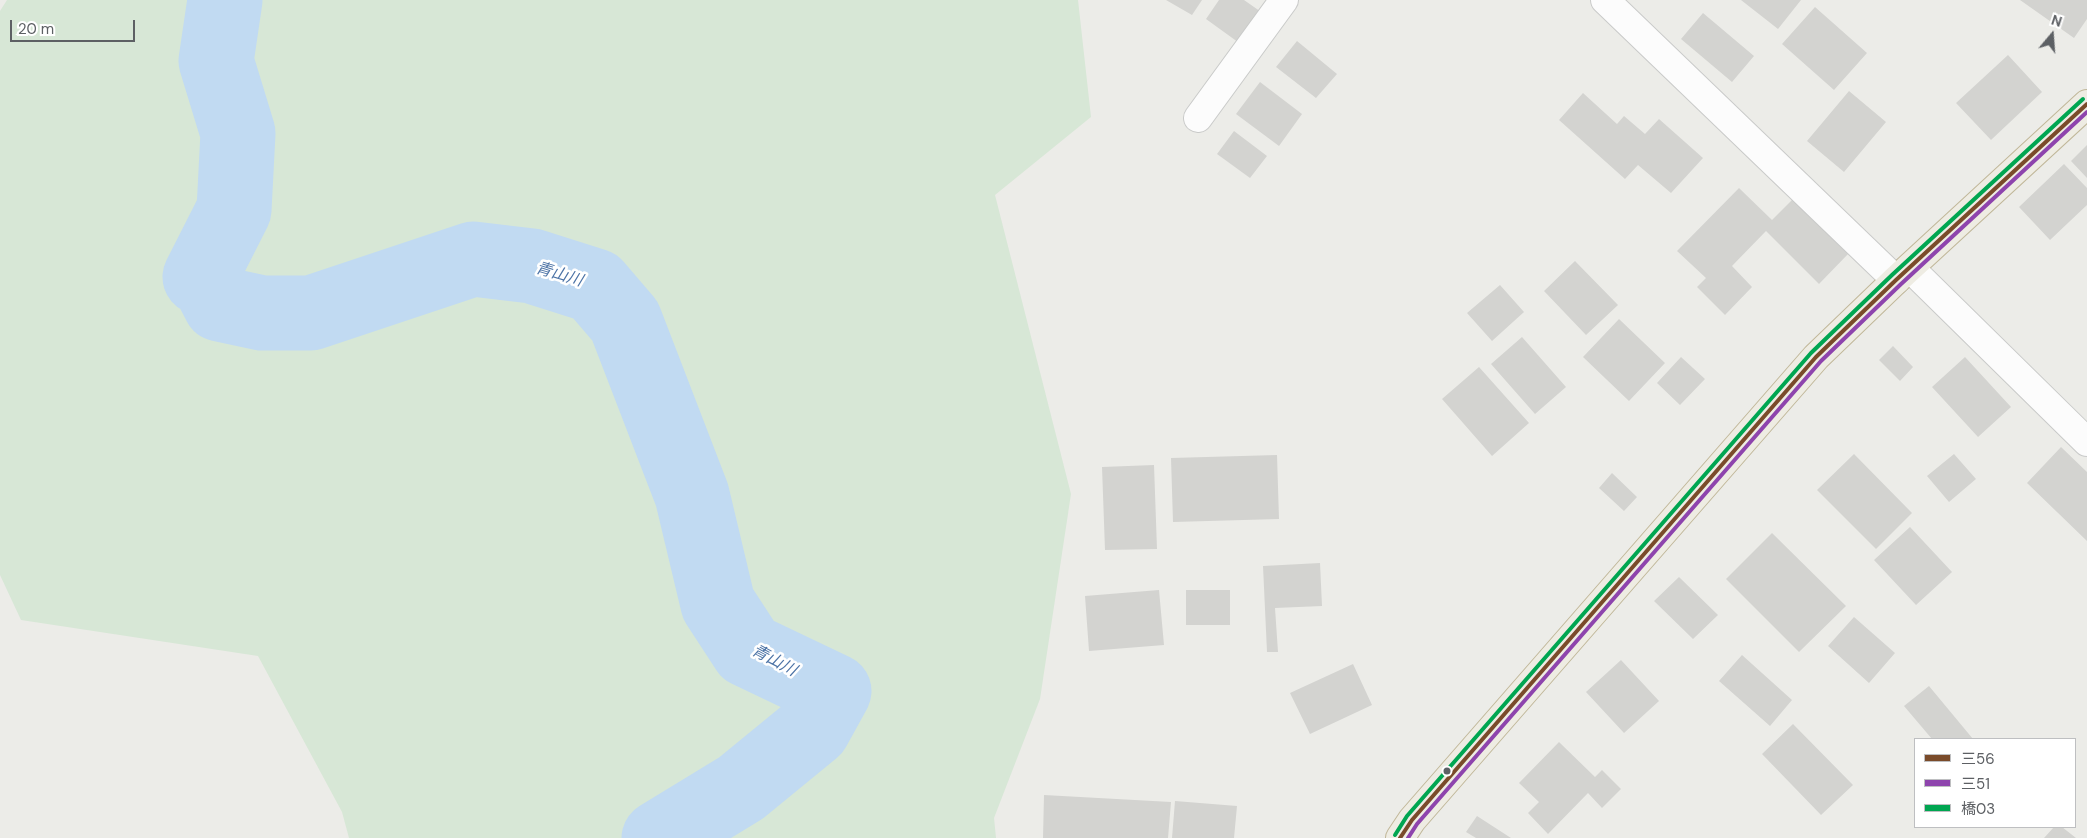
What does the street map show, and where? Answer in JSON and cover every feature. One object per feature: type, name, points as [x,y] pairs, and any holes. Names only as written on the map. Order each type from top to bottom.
[{"type":"highway","points":[[1400,838],[1412,820],[1816,357],[2087,104]]},
{"type":"street","points":[[1198,118],[1284,0]]},
{"type":"street","points":[[1604,0],[2087,442]]},
{"type":"green space","points":[[7,0],[1078,0],[1091,117],[995,195],[1071,494],[1040,699],[994,818],[996,838],[349,838],[342,812],[258,656],[21,620],[0,575],[0,11]]},
{"type":"building","points":[[1166,0],[1202,0],[1192,15]]},
{"type":"building","points":[[1219,0],[1244,0],[1264,14],[1242,45],[1206,19]]},
{"type":"building","points":[[1741,0],[1801,0],[1778,29]]},
{"type":"building","points":[[2020,0],[2087,0],[2087,19],[2074,38]]},
{"type":"building","points":[[1815,7],[1867,53],[1834,90],[1782,44]]},
{"type":"building","points":[[1703,13],[1754,56],[1732,82],[1681,39]]},
{"type":"building","points":[[1297,41],[1337,74],[1316,98],[1276,67]]},
{"type":"building","points":[[2008,55],[2042,92],[1991,140],[1956,103]]},
{"type":"building","points":[[1260,82],[1302,114],[1279,146],[1236,114]]},
{"type":"building","points":[[1849,91],[1886,122],[1844,172],[1807,141]]},
{"type":"building","points":[[1583,93],[1617,124],[1624,116],[1645,134],[1659,119],[1703,158],[1671,193],[1638,165],[1625,179],[1559,120]]},
{"type":"building","points":[[1234,131],[1267,156],[1250,178],[1217,154]]},
{"type":"building","points":[[2087,145],[2087,178],[2071,161]]},
{"type":"building","points":[[2064,164],[2087,188],[2087,205],[2050,240],[2019,207]]},
{"type":"building","points":[[1739,188],[1772,220],[1793,199],[1849,253],[1819,284],[1766,231],[1732,266],[1752,287],[1725,315],[1697,287],[1706,278],[1677,251]]},
{"type":"building","points":[[1575,261],[1618,305],[1586,335],[1544,291]]},
{"type":"building","points":[[1500,285],[1524,312],[1492,341],[1467,313]]},
{"type":"building","points":[[1619,319],[1665,363],[1629,401],[1583,357]]},
{"type":"building","points":[[1522,337],[1566,387],[1535,414],[1491,364]]},
{"type":"building","points":[[1893,346],[1913,367],[1900,381],[1879,360]]},
{"type":"building","points":[[1681,357],[1705,379],[1680,405],[1657,383]]},
{"type":"building","points":[[1965,357],[2011,407],[1978,437],[1932,387]]},
{"type":"building","points":[[1479,367],[1529,423],[1492,456],[1442,399]]},
{"type":"building","points":[[2061,447],[2087,472],[2087,541],[2027,483]]},
{"type":"building","points":[[1854,454],[1912,513],[1876,549],[1817,490]]},
{"type":"building","points":[[1954,454],[1976,479],[1949,502],[1927,476]]},
{"type":"building","points":[[1277,455],[1279,519],[1173,522],[1171,458]]},
{"type":"building","points":[[1154,465],[1157,549],[1105,550],[1102,467]]},
{"type":"building","points":[[1612,473],[1637,497],[1624,511],[1599,488]]},
{"type":"building","points":[[1910,527],[1952,572],[1916,605],[1874,560]]},
{"type":"building","points":[[1772,533],[1846,606],[1799,652],[1726,579]]},
{"type":"building","points":[[1320,563],[1322,606],[1275,608],[1278,652],[1267,652],[1263,566]]},
{"type":"building","points":[[1679,577],[1718,615],[1693,639],[1654,601]]},
{"type":"building","points":[[1159,590],[1164,645],[1089,651],[1085,596]]},
{"type":"building","points":[[1186,590],[1230,590],[1230,625],[1186,625]]},
{"type":"building","points":[[1854,617],[1895,653],[1869,683],[1828,646]]},
{"type":"building","points":[[1742,655],[1792,700],[1770,726],[1719,681]]},
{"type":"building","points":[[1621,660],[1659,701],[1624,733],[1586,692]]},
{"type":"building","points":[[1353,664],[1372,705],[1310,734],[1290,693]]},
{"type":"building","points":[[1929,686],[1972,738],[1931,738],[1904,706]]},
{"type":"building","points":[[1793,724],[1853,785],[1821,815],[1762,754]]},
{"type":"building","points":[[1559,742],[1595,777],[1602,770],[1621,789],[1602,808],[1588,793],[1548,834],[1528,813],[1539,802],[1519,783]]},
{"type":"building","points":[[1044,795],[1171,802],[1168,838],[1043,838]]},
{"type":"building","points":[[1175,801],[1237,806],[1234,838],[1172,838]]},
{"type":"building","points":[[1477,816],[1511,838],[1476,838],[1466,832]]},
{"type":"building","points":[[2053,828],[2063,828],[2076,838],[2044,838]]},
{"type":"waterway","name":"青山川","points":[[225,0],[216,61],[238,133],[234,210],[200,277],[207,279],[220,304],[262,313],[311,313],[473,259],[532,266],[595,286],[625,321],[692,495],[718,604],[748,650],[834,691],[813,729],[741,788],[659,838]]},
{"type":"transit line","name":"橋03","points":[[1395,835],[1407,816],[1811,353],[1892,275],[2083,99]]},
{"type":"transit line","name":"三56","points":[[1400,838],[1412,820],[1816,357],[1896,280],[2087,104]]},
{"type":"transit line","name":"三51","points":[[1408,838],[1417,824],[1821,361],[2087,112]]}]
